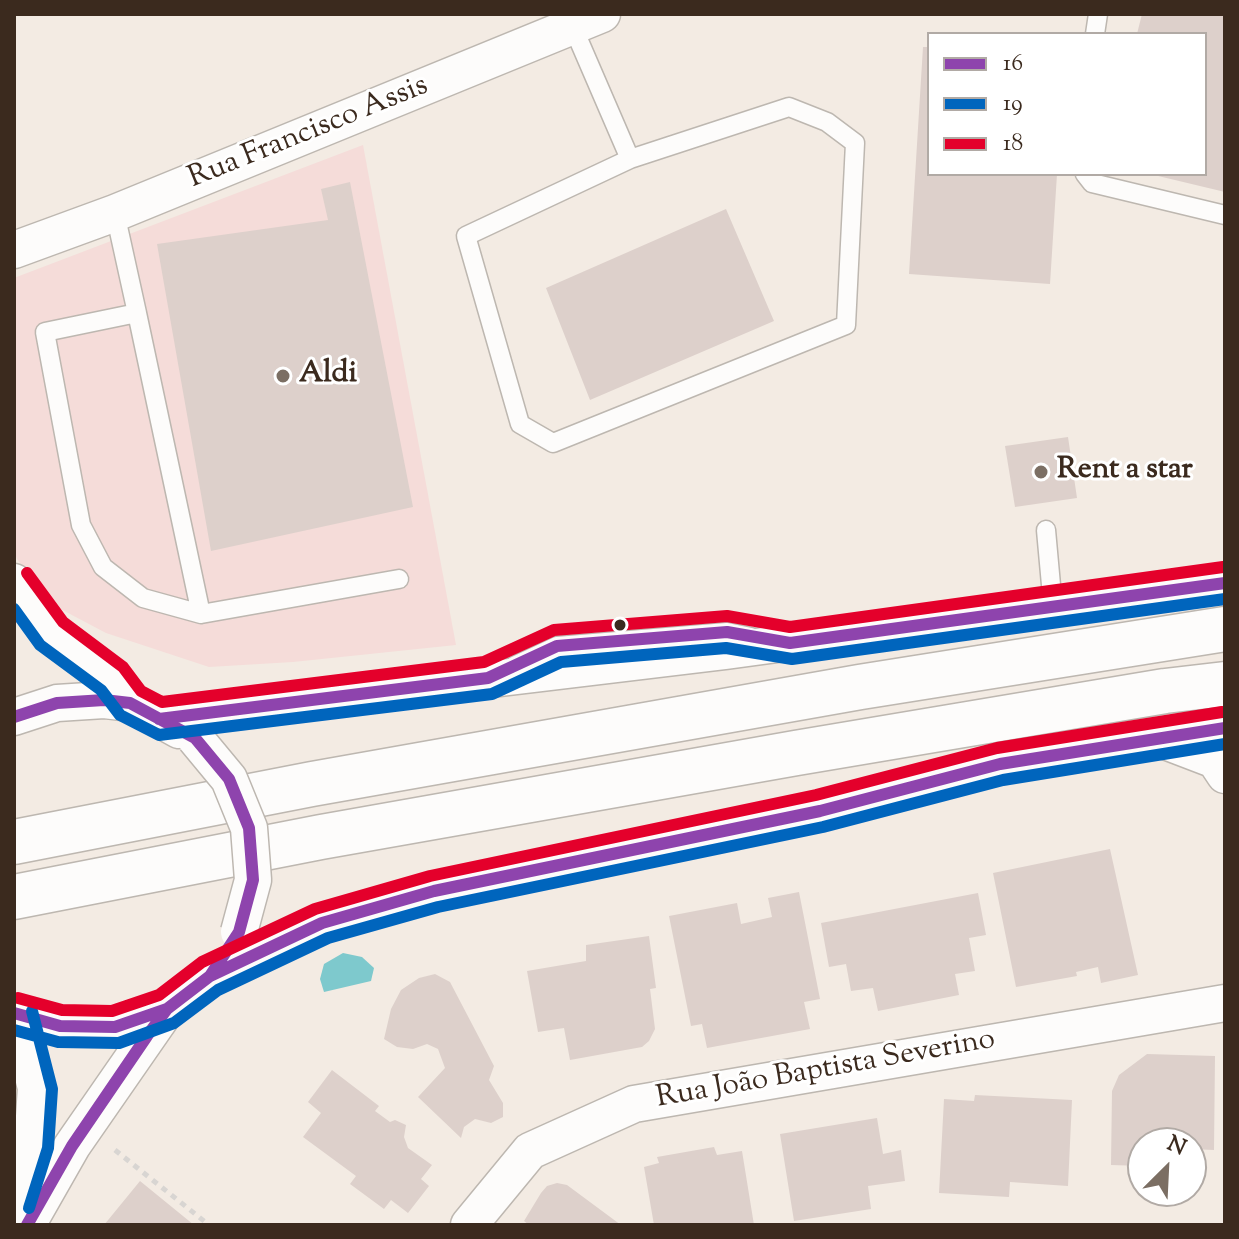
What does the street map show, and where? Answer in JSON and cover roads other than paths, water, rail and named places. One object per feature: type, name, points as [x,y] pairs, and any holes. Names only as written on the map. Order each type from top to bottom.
[{"type":"main road","points":[[14,842],[312,784],[813,695],[1225,629]]},
{"type":"main road","points":[[14,897],[321,837],[735,763],[1165,691],[1225,684]]},
{"type":"street","name":"Rua Francisco Assis","points":[[14,250],[115,213],[588,20]]},
{"type":"street","points":[[14,582],[51,633],[112,679],[144,711]]},
{"type":"street","points":[[144,711],[488,678],[790,643],[1225,583]]},
{"type":"street","points":[[14,717],[57,703],[104,700],[144,711],[195,738],[229,779],[249,828],[253,880],[239,932],[210,976]]},
{"type":"street","points":[[27,1225],[72,1146],[167,1009],[210,976],[322,923],[434,891],[820,811],[1000,764],[1225,728]]},
{"type":"street","points":[[1155,737],[1215,760],[1225,775]]},
{"type":"street","name":"Rua João Baptista Severino","points":[[469,1225],[530,1151],[634,1104],[1225,1003]]},
{"type":"street","points":[[15,1014],[60,1026],[115,1027],[167,1009]]},
{"type":"street","points":[[14,1203],[32,1145],[36,1088],[15,1014]]},
{"type":"lane","points":[[588,20],[630,159]]},
{"type":"lane","points":[[789,107],[827,122],[855,143],[846,325],[553,443],[520,424],[466,236],[630,159],[789,107]]},
{"type":"lane","points":[[1087,176],[1092,183],[1225,215]]},
{"type":"lane","points":[[115,213],[201,614]]},
{"type":"lane","points":[[137,313],[45,332],[81,525],[103,567],[143,598],[201,614],[399,579]]},
{"type":"lane","points":[[1046,530],[1053,607]]},
{"type":"water","points":[[343,953],[362,957],[374,968],[371,981],[324,992],[320,979],[324,964]]},
{"type":"place","name":"Aldi","points":[[283,376]]},
{"type":"place","name":"Rent a star","points":[[1041,472]]}]
